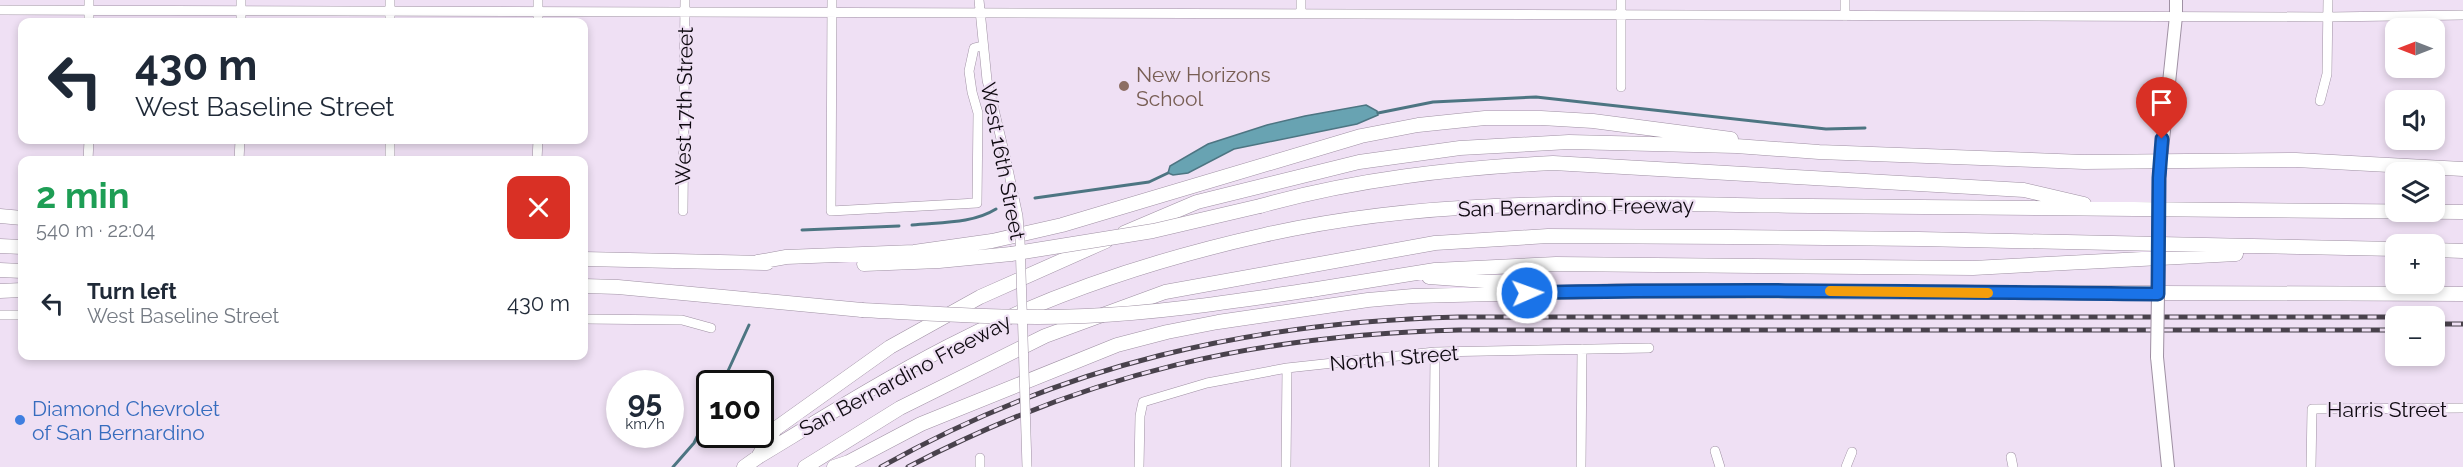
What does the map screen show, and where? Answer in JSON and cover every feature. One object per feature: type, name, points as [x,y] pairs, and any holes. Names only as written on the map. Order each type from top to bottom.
[{"type":"highway","points":[[758,262],[786,257],[914,252],[992,241],[1062,225],[1360,136],[1418,125],[1485,118],[1593,121],[1728,138],[1736,146]]},
{"type":"highway","points":[[758,457],[775,429],[890,347],[980,297],[1197,202],[1359,162],[1460,148],[1569,142],[1736,146],[1819,152],[2084,162],[2296,159],[2463,169]]},
{"type":"highway","points":[[588,259],[758,262],[786,266],[939,261],[1011,254],[1153,231],[1374,180],[1475,167],[1553,163],[2024,190],[2110,210]]},
{"type":"highway","name":"San Bernardino Freeway","points":[[744,467],[885,381],[951,345],[1017,314],[1080,289],[1181,256],[1266,234],[1344,220],[1429,210],[1515,206],[1686,205],[2463,212]]},
{"type":"highway","points":[[0,216],[18,218]]},
{"type":"highway","name":"San Bernardino Freeway","points":[[805,467],[900,408],[1045,336],[1165,292],[1370,253],[1436,243],[1548,236],[1720,237],[2385,249]]},
{"type":"highway","points":[[0,246],[18,247]]},
{"type":"highway","points":[[588,286],[862,310],[979,316],[1085,316],[1214,305],[1394,275],[1467,267],[1557,264],[1972,268],[2347,248]]},
{"type":"highway","points":[[2445,250],[2463,251]]},
{"type":"highway","points":[[0,270],[18,271]]},
{"type":"highway","points":[[1394,275],[1617,291]]},
{"type":"highway","points":[[0,291],[18,290]]},
{"type":"highway","points":[[834,467],[921,424],[1109,348],[1167,332],[1273,313],[1389,298],[1617,291],[2463,294]]},
{"type":"main road","points":[[2168,467],[2157,357],[2159,178],[2176,0]]},
{"type":"street","points":[[89,0],[90,18]]},
{"type":"street","points":[[241,0],[241,18]]},
{"type":"street","points":[[390,0],[390,18]]},
{"type":"street","points":[[538,0],[538,18]]},
{"type":"street","name":"West 17th Street","points":[[683,211],[685,0]]},
{"type":"street","points":[[832,0],[831,211],[977,203],[978,113],[969,70],[974,48],[982,46]]},
{"type":"street","name":"West 16th Street","points":[[980,0],[979,13],[987,80],[1014,195],[1020,240],[1027,467]]},
{"type":"street","points":[[1301,0],[1301,14]]},
{"type":"street","points":[[1621,0],[1622,87]]},
{"type":"street","points":[[1845,0],[1845,16]]},
{"type":"street","points":[[2320,101],[2327,74],[2328,0]]},
{"type":"street","points":[[0,10],[2328,17],[2463,15]]},
{"type":"street","points":[[0,315],[18,315]]},
{"type":"street","points":[[588,319],[682,320],[711,328]]},
{"type":"street","name":"North I Street","points":[[1139,467],[1140,416],[1143,402],[1207,383],[1287,368],[1435,352],[1649,348]]},
{"type":"street","points":[[1581,467],[1582,350]]},
{"type":"street","points":[[1434,467],[1435,352]]},
{"type":"street","points":[[1286,467],[1287,368]]},
{"type":"street","name":"Harris Street","points":[[2312,467],[2312,409],[2463,408]]},
{"type":"street","points":[[1714,451],[1720,467]]},
{"type":"street","points":[[1846,467],[1852,452]]},
{"type":"water","points":[[1366,105],[1377,111],[1378,115],[1357,124],[1234,149],[1188,173],[1173,175],[1168,173],[1170,166],[1208,144],[1267,125]]},
{"type":"waterway","points":[[1378,113],[1433,102],[1536,97],[1826,129],[1865,128]]},
{"type":"waterway","points":[[1035,198],[1149,182],[1168,173]]},
{"type":"waterway","points":[[912,225],[966,220],[996,209]]},
{"type":"waterway","points":[[802,230],[899,226]]},
{"type":"waterway","points":[[728,370],[749,325]]},
{"type":"waterway","points":[[673,467],[696,439]]},
{"type":"railway","points":[[881,467],[950,431],[1019,401],[1089,376],[1161,355],[1307,328],[1459,317],[2385,317]]},
{"type":"railway","points":[[2445,324],[2463,324]]},
{"type":"railway","points":[[908,467],[975,434],[1042,407],[1108,384],[1175,365],[1313,340],[1385,333],[1459,330],[2385,330]]},
{"type":"slow traffic","points":[[1830,291],[1988,293]]},
{"type":"place","name":"New Horizons School","points":[[1124,86]]},
{"type":"place","name":"Diamond Chevrolet of San Bernardino","points":[[20,420]]},
{"type":"route","points":[[1527,293],[1901,291],[2158,294],[2159,178],[2162,139]]}]
